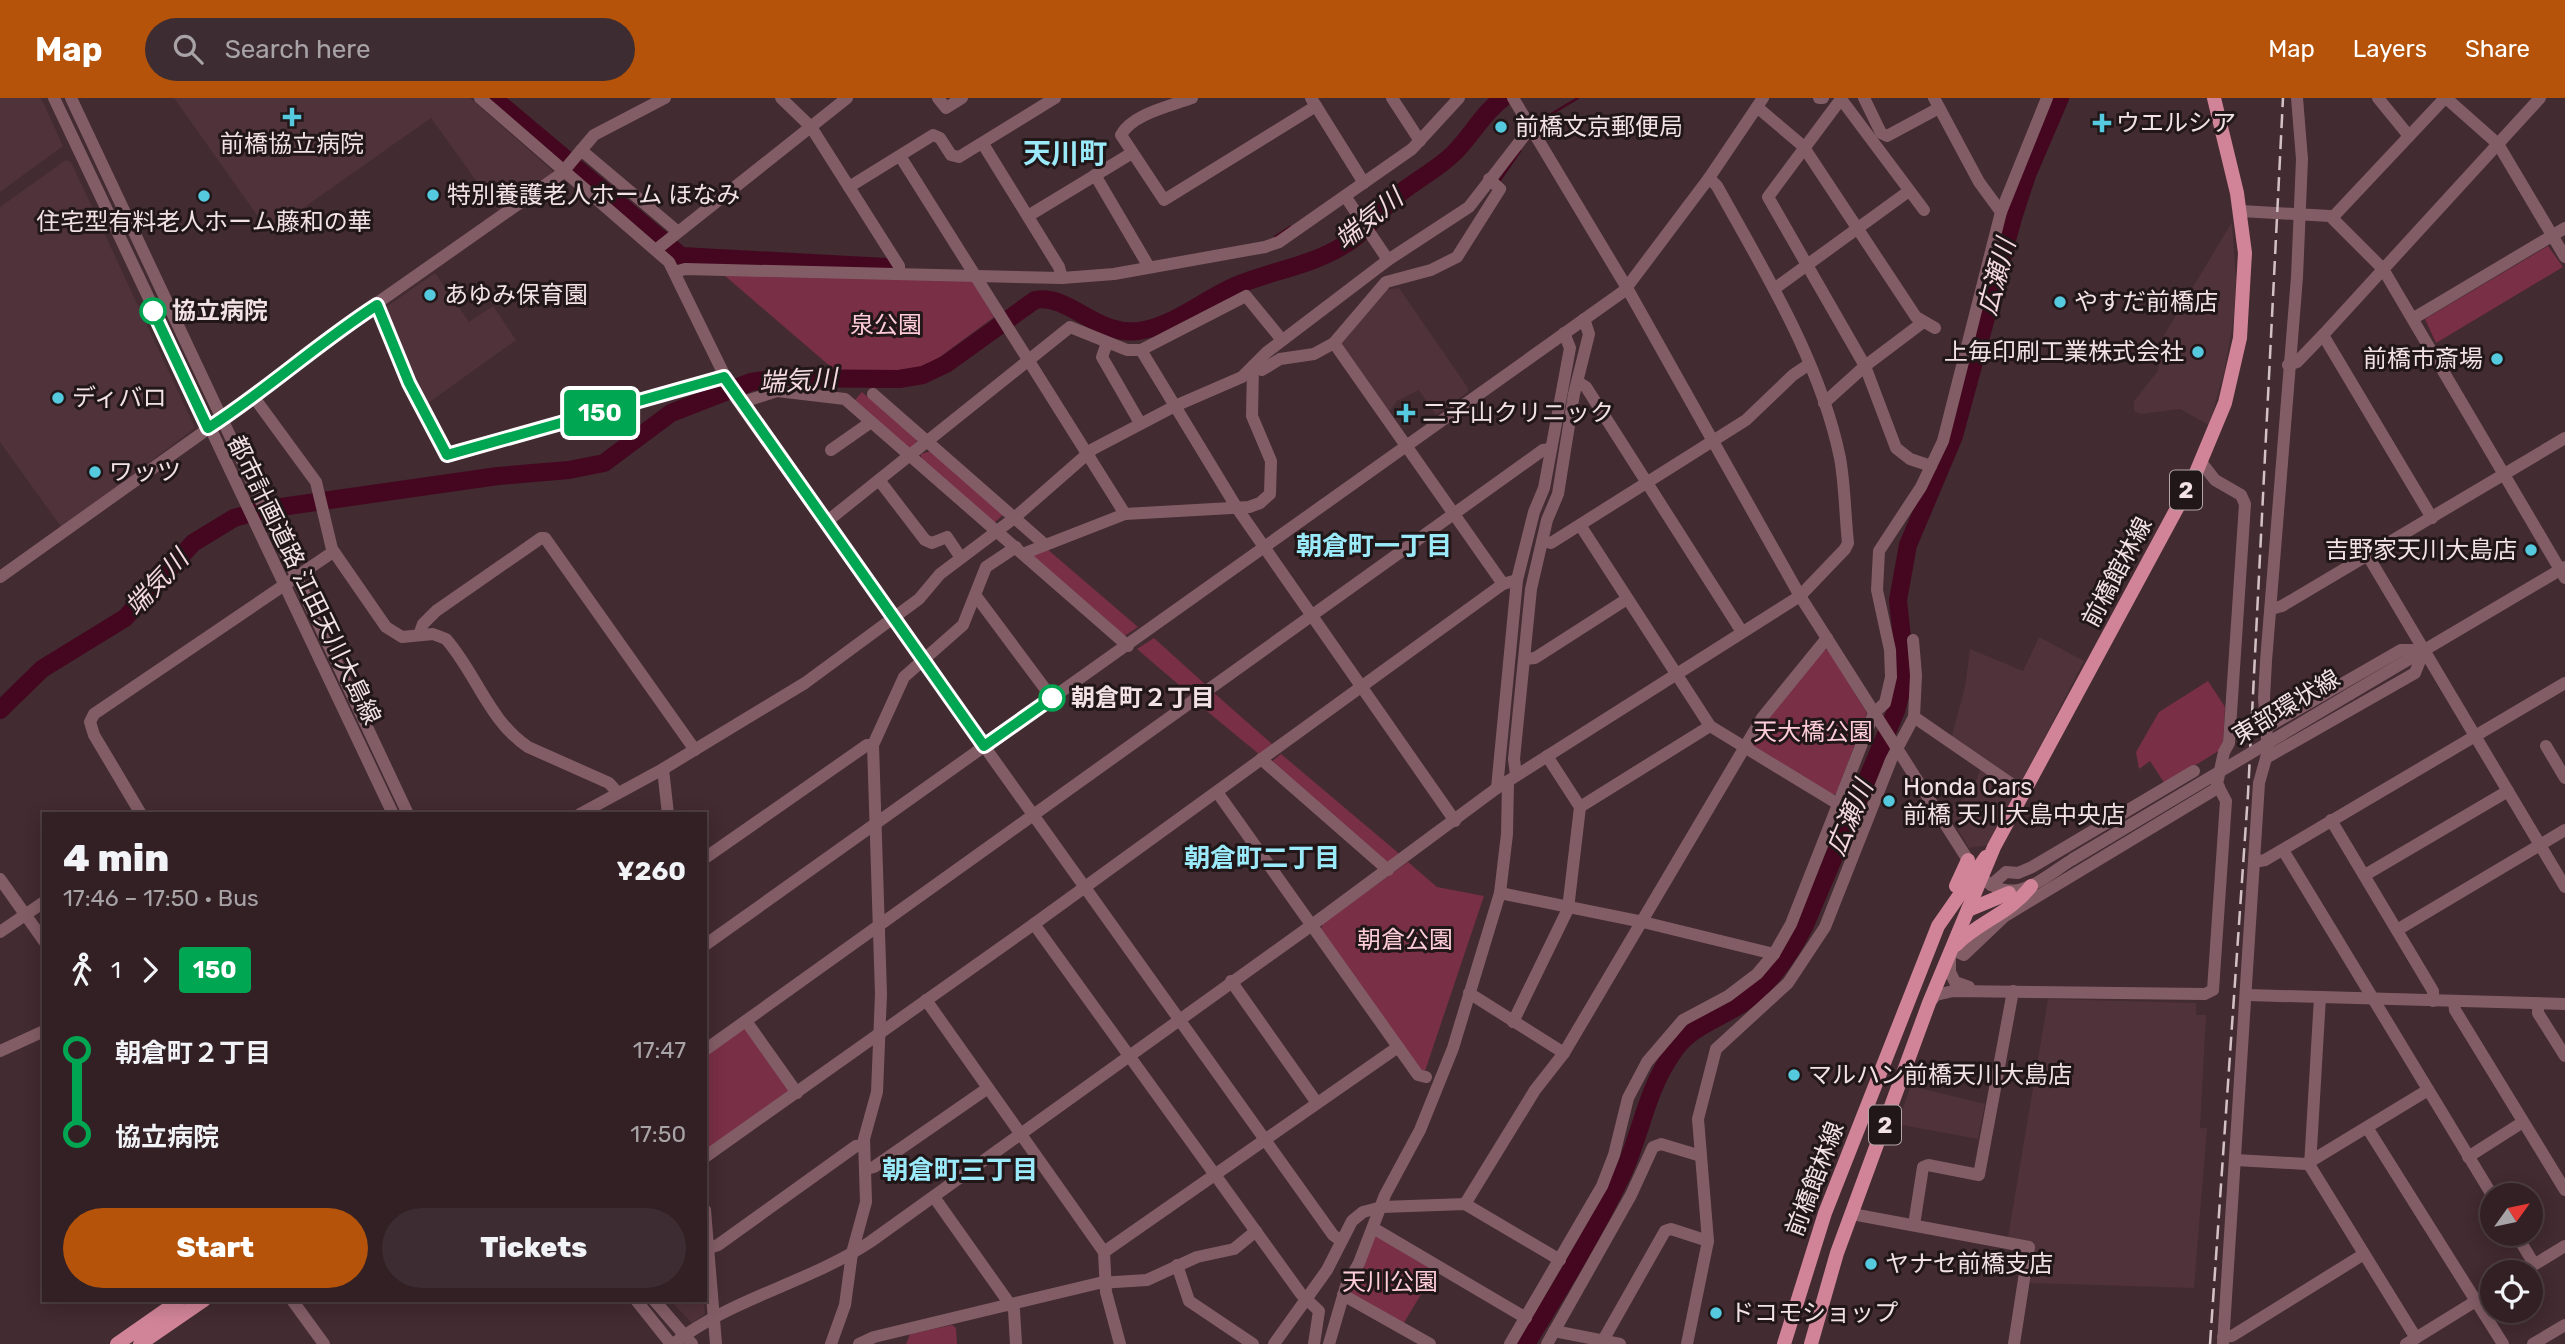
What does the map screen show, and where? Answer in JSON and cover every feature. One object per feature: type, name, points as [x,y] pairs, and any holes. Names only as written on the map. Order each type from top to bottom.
[{"type":"main road","name":"前橋館林線","points":[[1784,1344],[1825,1213],[1938,926],[1979,874],[1994,848],[2201,462],[2225,404],[2240,338],[2246,275],[2241,211],[2214,98]]},
{"type":"main road","name":"前橋館林線","points":[[1811,1344],[1852,1214],[1929,1003],[1969,909],[1979,874]]},
{"type":"main road","points":[[1952,951],[1966,935],[2018,903],[2031,886]]},
{"type":"main road","points":[[1913,994],[1945,928],[1969,909],[2009,893]]},
{"type":"main road","points":[[117,1344],[177,1302]]},
{"type":"main road","points":[[140,1344],[201,1302]]},
{"type":"street","name":"都市計画道路 江田天川大島線","points":[[54,98],[392,812]]},
{"type":"street","name":"都市計画道路 江田天川大島線","points":[[71,98],[222,419],[265,504],[407,812]]},
{"type":"street","points":[[480,98],[666,241]]},
{"type":"street","points":[[0,577],[222,419],[333,334],[377,305],[567,166],[594,135],[665,98]]},
{"type":"street","points":[[781,98],[811,127],[899,266],[899,273]]},
{"type":"street","points":[[666,241],[847,98]]},
{"type":"street","points":[[938,98],[946,108],[962,98]]},
{"type":"street","points":[[1192,98],[1157,104],[1122,131],[1132,153],[1164,200],[1313,102],[1364,183]]},
{"type":"street","points":[[1392,98],[1420,141]]},
{"type":"street","points":[[675,272],[685,269],[1062,278],[1100,276],[1271,245],[1364,183],[1420,141],[1459,98]]},
{"type":"street","points":[[1513,98],[1626,288],[1800,596],[1979,874],[2009,893]]},
{"type":"street","points":[[1864,98],[1881,133],[1887,136],[1937,103],[1979,182],[2001,212]]},
{"type":"street","points":[[1510,1344],[1606,1177],[1628,1098],[1647,1062],[1676,1026],[1747,983],[1774,954],[1791,924],[1838,804],[1885,703],[1891,677],[1890,650],[1877,597],[1877,556],[1943,441],[2001,212],[2047,98]]},
{"type":"street","points":[[2297,98],[2302,159],[2299,214],[2264,698],[2266,758],[2259,783],[2246,980],[2248,995],[2223,1340],[2364,1254]]},
{"type":"street","points":[[2378,98],[2409,136]]},
{"type":"street","points":[[2333,217],[2446,98],[2498,144],[2565,257]]},
{"type":"street","points":[[2288,365],[2297,362],[2540,98]]},
{"type":"street","points":[[849,187],[933,135],[955,158],[983,144],[1050,99]]},
{"type":"street","points":[[1924,210],[1841,99],[1768,197],[1865,366],[1896,448],[1910,459],[1931,466]]},
{"type":"street","points":[[707,944],[1128,646],[1626,288],[1709,178],[1760,103],[1804,146],[1922,323],[1935,328]]},
{"type":"street","points":[[1267,360],[1282,340],[1388,260],[1469,207],[1531,127]]},
{"type":"street","points":[[983,144],[1059,267],[1062,278]]},
{"type":"street","points":[[581,150],[666,241],[675,272],[731,390],[1178,1020],[1333,1236],[1341,1241]]},
{"type":"street","points":[[1028,216],[1132,153]]},
{"type":"street","points":[[900,156],[1125,514]]},
{"type":"street","points":[[1095,176],[1149,267]]},
{"type":"street","points":[[638,1302],[672,1344],[688,1340],[713,1316],[852,1253],[1312,925],[1507,781],[1800,596],[1848,543],[1840,457],[1824,403],[1774,289],[1717,186],[1709,178]]},
{"type":"street","points":[[584,812],[663,769],[801,686],[894,619],[961,558],[999,531],[1087,455],[1140,423],[1240,379],[1253,366],[1267,360],[1319,352],[1334,343],[1382,285],[1431,270],[1460,255],[1500,189],[1489,179]]},
{"type":"street","points":[[1774,289],[1909,191]]},
{"type":"street","points":[[1345,196],[1388,260]]},
{"type":"street","points":[[2241,211],[2333,217],[2384,269],[2563,572]]},
{"type":"street","points":[[2414,318],[2565,228]]},
{"type":"street","points":[[825,523],[1070,327],[1128,350],[1141,350],[1246,296],[1282,340]]},
{"type":"street","points":[[377,305],[409,383],[447,455],[731,390],[840,397],[1021,550],[1128,646]]},
{"type":"street","points":[[1507,781],[1514,759],[1531,589],[1547,520],[1558,494],[1589,334],[1584,319]]},
{"type":"street","points":[[1824,403],[1865,366],[1922,323]]},
{"type":"street","points":[[1329,1344],[1343,1295],[1446,1065],[1500,893],[1507,834],[1517,580],[1534,512],[1544,488],[1570,348],[1564,333]]},
{"type":"street","points":[[2322,335],[2432,518]]},
{"type":"street","points":[[1107,343],[1102,357],[1140,423]]},
{"type":"street","points":[[1334,343],[1503,584]]},
{"type":"street","points":[[1141,350],[1237,508],[1455,821]]},
{"type":"street","points":[[1542,541],[1551,543],[1753,415],[1793,375],[1808,365]]},
{"type":"street","points":[[831,1344],[845,1305],[852,1253],[867,1197],[864,1145],[877,1092],[880,1034],[873,744],[904,677],[963,625],[989,564],[1021,550],[1060,541],[1125,514],[1237,508],[1260,503],[1271,491],[1271,461],[1252,416],[1253,366]]},
{"type":"street","points":[[1578,382],[1586,387],[1742,632]]},
{"type":"street","points":[[873,394],[1043,544]]},
{"type":"street","points":[[253,396],[310,471],[323,503],[334,552],[389,631],[402,637],[433,634],[446,639],[501,723],[524,745],[609,783],[618,793]]},
{"type":"street","points":[[831,450],[871,422]]},
{"type":"street","points":[[2271,609],[2282,606],[2565,439]]},
{"type":"street","points":[[707,1049],[1453,514],[1543,450],[1550,449]]},
{"type":"street","points":[[1929,1003],[1941,993],[1981,990],[2212,992],[2226,800],[2219,787],[2224,752],[2229,743],[2245,504],[2241,495],[2215,481],[2209,468],[2201,462]]},
{"type":"street","points":[[880,480],[925,540],[932,543],[947,537],[961,558]]},
{"type":"street","points":[[1580,525],[1710,726],[1838,804]]},
{"type":"street","points":[[419,635],[423,624],[436,611],[541,538],[545,538],[695,750]]},
{"type":"street","points":[[140,812],[94,735],[90,719],[100,709],[334,552]]},
{"type":"street","points":[[2368,556],[2565,887]]},
{"type":"street","name":"東部環状線","points":[[2009,893],[2031,886],[2424,650],[2563,572]]},
{"type":"street","points":[[707,1156],[1034,924],[1503,584],[1517,580]]},
{"type":"street","points":[[976,596],[1052,698]]},
{"type":"street","points":[[1525,659],[1535,658],[1628,599]]},
{"type":"street","points":[[1465,1204],[1535,1090],[1564,1053],[1762,718],[1827,638]]},
{"type":"street","points":[[1687,1344],[1708,1241],[1699,1114],[1716,1049],[1788,983],[1819,937],[1896,747],[1914,717],[1916,675],[1913,640]]},
{"type":"street","points":[[2267,727],[2401,650],[2424,650]]},
{"type":"street","points":[[2266,758],[2415,673],[2424,650]]},
{"type":"street","points":[[2254,862],[2265,860],[2565,683]]},
{"type":"street","points":[[1914,717],[2023,792]]},
{"type":"street","points":[[1580,807],[1710,726]]},
{"type":"street","points":[[707,858],[867,745],[873,744]]},
{"type":"street","points":[[2546,746],[2565,778]]},
{"type":"street","points":[[1513,1022],[1568,909],[1580,807],[1547,756]]},
{"type":"street","points":[[1261,759],[1388,870]]},
{"type":"street","points":[[663,769],[668,812]]},
{"type":"street","points":[[1979,874],[2018,873],[2032,867],[2194,771]]},
{"type":"street","points":[[1981,990],[1955,982],[1950,972],[1952,951],[1964,955],[2005,916],[2219,787]]},
{"type":"street","points":[[2365,875],[2508,791]]},
{"type":"street","points":[[1217,792],[1418,1075],[1426,1077]]},
{"type":"street","points":[[2331,820],[2433,991],[2433,1001]]},
{"type":"street","points":[[2396,930],[2565,830]]},
{"type":"street","points":[[2283,849],[2484,1183]]},
{"type":"street","points":[[0,879],[42,938]]},
{"type":"street","points":[[1500,893],[1568,909],[1643,922],[1774,954]]},
{"type":"street","points":[[0,932],[42,903]]},
{"type":"street","points":[[1034,924],[1306,1300],[1320,1314],[1314,1344]]},
{"type":"street","points":[[1231,981],[1317,1102]]},
{"type":"street","points":[[1914,1225],[1923,1167],[1928,1165],[1979,1175],[2013,991]]},
{"type":"street","points":[[1469,993],[1564,1053]]},
{"type":"street","points":[[2248,995],[2565,1004]]},
{"type":"street","points":[[2320,997],[2310,1162],[2411,1341],[2480,1299]]},
{"type":"street","points":[[926,1000],[1104,1252],[1105,1283],[1120,1344]]},
{"type":"street","points":[[2454,1002],[2455,1010],[2565,1190]]},
{"type":"street","points":[[2538,1004],[2538,1013],[2559,1034],[2565,1056]]},
{"type":"street","points":[[746,1021],[797,1093]]},
{"type":"street","points":[[0,1051],[42,1032]]},
{"type":"street","points":[[1104,1252],[1398,1047]]},
{"type":"street","points":[[866,1169],[874,1167],[988,1088]]},
{"type":"street","points":[[2236,1160],[2310,1162],[2428,1090]]},
{"type":"street","points":[[2468,1157],[2523,1122]]},
{"type":"street","points":[[2368,1129],[2503,1344]]},
{"type":"street","points":[[1546,1344],[1632,1195],[1653,1147],[1661,1144],[1701,1156]]},
{"type":"street","points":[[709,1248],[718,1245],[856,1146],[864,1145]]},
{"type":"street","points":[[934,1197],[1011,1305],[1015,1314],[1016,1344]]},
{"type":"street","points":[[1274,1344],[1306,1300],[1357,1216],[1382,1207],[1465,1204],[1560,1260]]},
{"type":"street","points":[[1852,1214],[2029,1247],[2014,1344]]},
{"type":"street","points":[[1373,1228],[1526,1318]]},
{"type":"street","points":[[707,1229],[716,1344]]},
{"type":"street","points":[[1602,1343],[1665,1231],[1671,1229],[1708,1241]]},
{"type":"street","points":[[859,1344],[874,1337],[901,1338],[1011,1305],[1105,1283],[1147,1280],[1177,1265],[1234,1249],[1256,1231]]},
{"type":"street","points":[[2541,1260],[2565,1245]]},
{"type":"street","points":[[1177,1265],[1189,1301],[1253,1344]]},
{"type":"street","points":[[1343,1295],[1430,1344]]},
{"type":"street","points":[[293,1302],[324,1344]]},
{"type":"street","points":[[656,1302],[688,1340]]},
{"type":"street","points":[[2533,1344],[2565,1325]]},
{"type":"street","points":[[1554,1331],[1602,1343],[1619,1344]]},
{"type":"shaded area","points":[[0,98],[41,98],[63,146],[0,192]]},
{"type":"shaded area","points":[[174,98],[470,98],[554,172],[498,211],[431,118],[269,232]]},
{"type":"shaded area","points":[[66,160],[71,162],[195,428],[62,528],[0,442],[0,207]]},
{"type":"shaded area","points":[[2232,222],[2236,279],[2234,317],[2224,373],[2209,425],[2180,409],[2141,414],[2134,411],[2134,401],[2157,372],[2165,345],[2163,337]]},
{"type":"shaded area","points":[[435,273],[469,322],[493,306],[516,340],[424,406],[383,309]]},
{"type":"shaded area","points":[[1399,288],[1468,388],[1468,392],[1436,415],[1419,390],[1397,401],[1387,415],[1338,342],[1384,290]]},
{"type":"shaded area","points":[[2039,637],[2084,661],[2022,781],[2016,784],[1951,739],[1965,687],[1970,649],[2023,671]]},
{"type":"shaded area","points":[[1981,768],[2013,789],[2013,796],[1988,845],[1969,848],[1946,810],[1971,794]]},
{"type":"shaded area","points":[[2048,999],[2196,1003],[2196,1015],[2206,1015],[2200,1128],[2207,1128],[2194,1288],[2030,1283],[2034,1242],[2008,1237]]},
{"type":"shaded area","points":[[1911,1086],[1985,1104],[1978,1139],[1897,1124]]},
{"type":"shaded area","points":[[672,1302],[704,1302],[705,1314],[692,1323]]},
{"type":"green space","points":[[2548,246],[2563,267],[2436,343],[2425,319]]},
{"type":"green space","name":"泉公園","points":[[724,275],[971,278],[994,317],[929,365],[910,372],[838,373]]},
{"type":"green space","points":[[862,392],[917,439],[912,448],[906,447],[854,401]]},
{"type":"green space","points":[[931,451],[1003,515],[994,523],[921,459],[921,454]]},
{"type":"green space","points":[[1046,548],[1138,627],[1123,637],[1032,556]]},
{"type":"green space","points":[[1154,638],[1207,686],[1193,697],[1137,649]]},
{"type":"green space","name":"天大橋公園","points":[[1822,649],[1828,650],[1867,713],[1836,794],[1830,795],[1754,749],[1752,743],[1766,719]]},
{"type":"green space","points":[[2208,681],[2225,707],[2223,745],[2220,750],[2165,784],[2150,761],[2139,769],[2136,752],[2159,712]]},
{"type":"green space","points":[[1213,692],[1273,745],[1260,755],[1197,703]]},
{"type":"green space","points":[[1281,754],[1399,854],[1389,862],[1384,861],[1271,762]]},
{"type":"green space","name":"朝倉公園","points":[[1408,862],[1437,887],[1484,896],[1425,1071],[1420,1070],[1321,929],[1323,923]]},
{"type":"green space","points":[[743,1028],[749,1029],[790,1088],[789,1094],[711,1148],[707,1147],[707,1053]]},
{"type":"green space","name":"天川公園","points":[[1374,1235],[1435,1271],[1402,1326],[1349,1295],[1348,1289]]},
{"type":"green space","points":[[952,1325],[956,1328],[957,1344],[906,1344],[910,1334]]},
{"type":"waterway","points":[[493,98],[681,256],[887,267]]},
{"type":"waterway","name":"端気川","points":[[0,710],[42,669],[125,618],[193,543],[234,518],[267,509],[498,476],[569,470],[604,463],[671,413],[751,382],[778,378],[899,379],[923,375],[946,364],[1035,300],[1061,303],[1112,329],[1127,331],[1156,327],[1235,286],[1318,258],[1352,240],[1399,194],[1454,153],[1503,98]]},
{"type":"waterway","points":[[1537,130],[1548,116],[1578,98]]},
{"type":"waterway","name":"広瀬川","points":[[1526,1344],[1577,1260],[1612,1195],[1623,1173],[1657,1081],[1674,1051],[1697,1029],[1743,1003],[1762,987],[1786,958],[1805,925],[1896,711],[1903,684],[1904,657],[1898,600],[1908,545],[1954,436],[2013,218],[2027,175],[2060,98]]},
{"type":"waterway","points":[[1500,180],[1520,151]]},
{"type":"waterway","points":[[1275,237],[1290,227]]},
{"type":"railway","points":[[2210,1344],[2248,794],[2283,98]]},
{"type":"bus line","name":"150","points":[[153,311],[208,428],[283,375],[333,334],[377,305],[409,383],[447,455],[551,428],[724,377],[735,397],[984,746],[1052,698]]},
{"type":"place","name":"前橋協立病院","points":[[292,117]]},
{"type":"place","name":"ウエルシア","points":[[2102,123]]},
{"type":"place","name":"前橋文京郵便局","points":[[1501,127]]},
{"type":"place","name":"特別養護老人ホーム ほなみ","points":[[433,195]]},
{"type":"place","name":"住宅型有料老人ホーム藤和の華","points":[[204,196]]},
{"type":"place","name":"あゆみ保育園","points":[[430,295]]},
{"type":"place","name":"やすだ前橋店","points":[[2060,302]]},
{"type":"place","name":"協立病院","points":[[153,311]]},
{"type":"place","name":"上毎印刷工業株式会社","points":[[2198,352]]},
{"type":"place","name":"前橋市斎場","points":[[2497,359]]},
{"type":"place","name":"ディバロ","points":[[58,398]]},
{"type":"place","name":"二子山クリニック","points":[[1406,413]]},
{"type":"place","name":"ワッツ","points":[[95,472]]},
{"type":"place","name":"吉野家天川大島店","points":[[2531,550]]},
{"type":"place","name":"朝倉町２丁目","points":[[1052,698]]},
{"type":"place","name":"Honda Cars 前橋 天川大島中央店","points":[[1889,801]]},
{"type":"place","name":"マルハン前橋天川大島店","points":[[1794,1075]]},
{"type":"place","name":"ヤナセ前橋支店","points":[[1871,1264]]},
{"type":"place","name":"ドコモショップ","points":[[1716,1313]]},
{"type":"district","name":"天川町","points":[[1065,153]]},
{"type":"district","name":"朝倉町一丁目","points":[[1374,546]]},
{"type":"district","name":"朝倉町二丁目","points":[[1262,858]]},
{"type":"district","name":"朝倉町三丁目","points":[[960,1170]]}]
